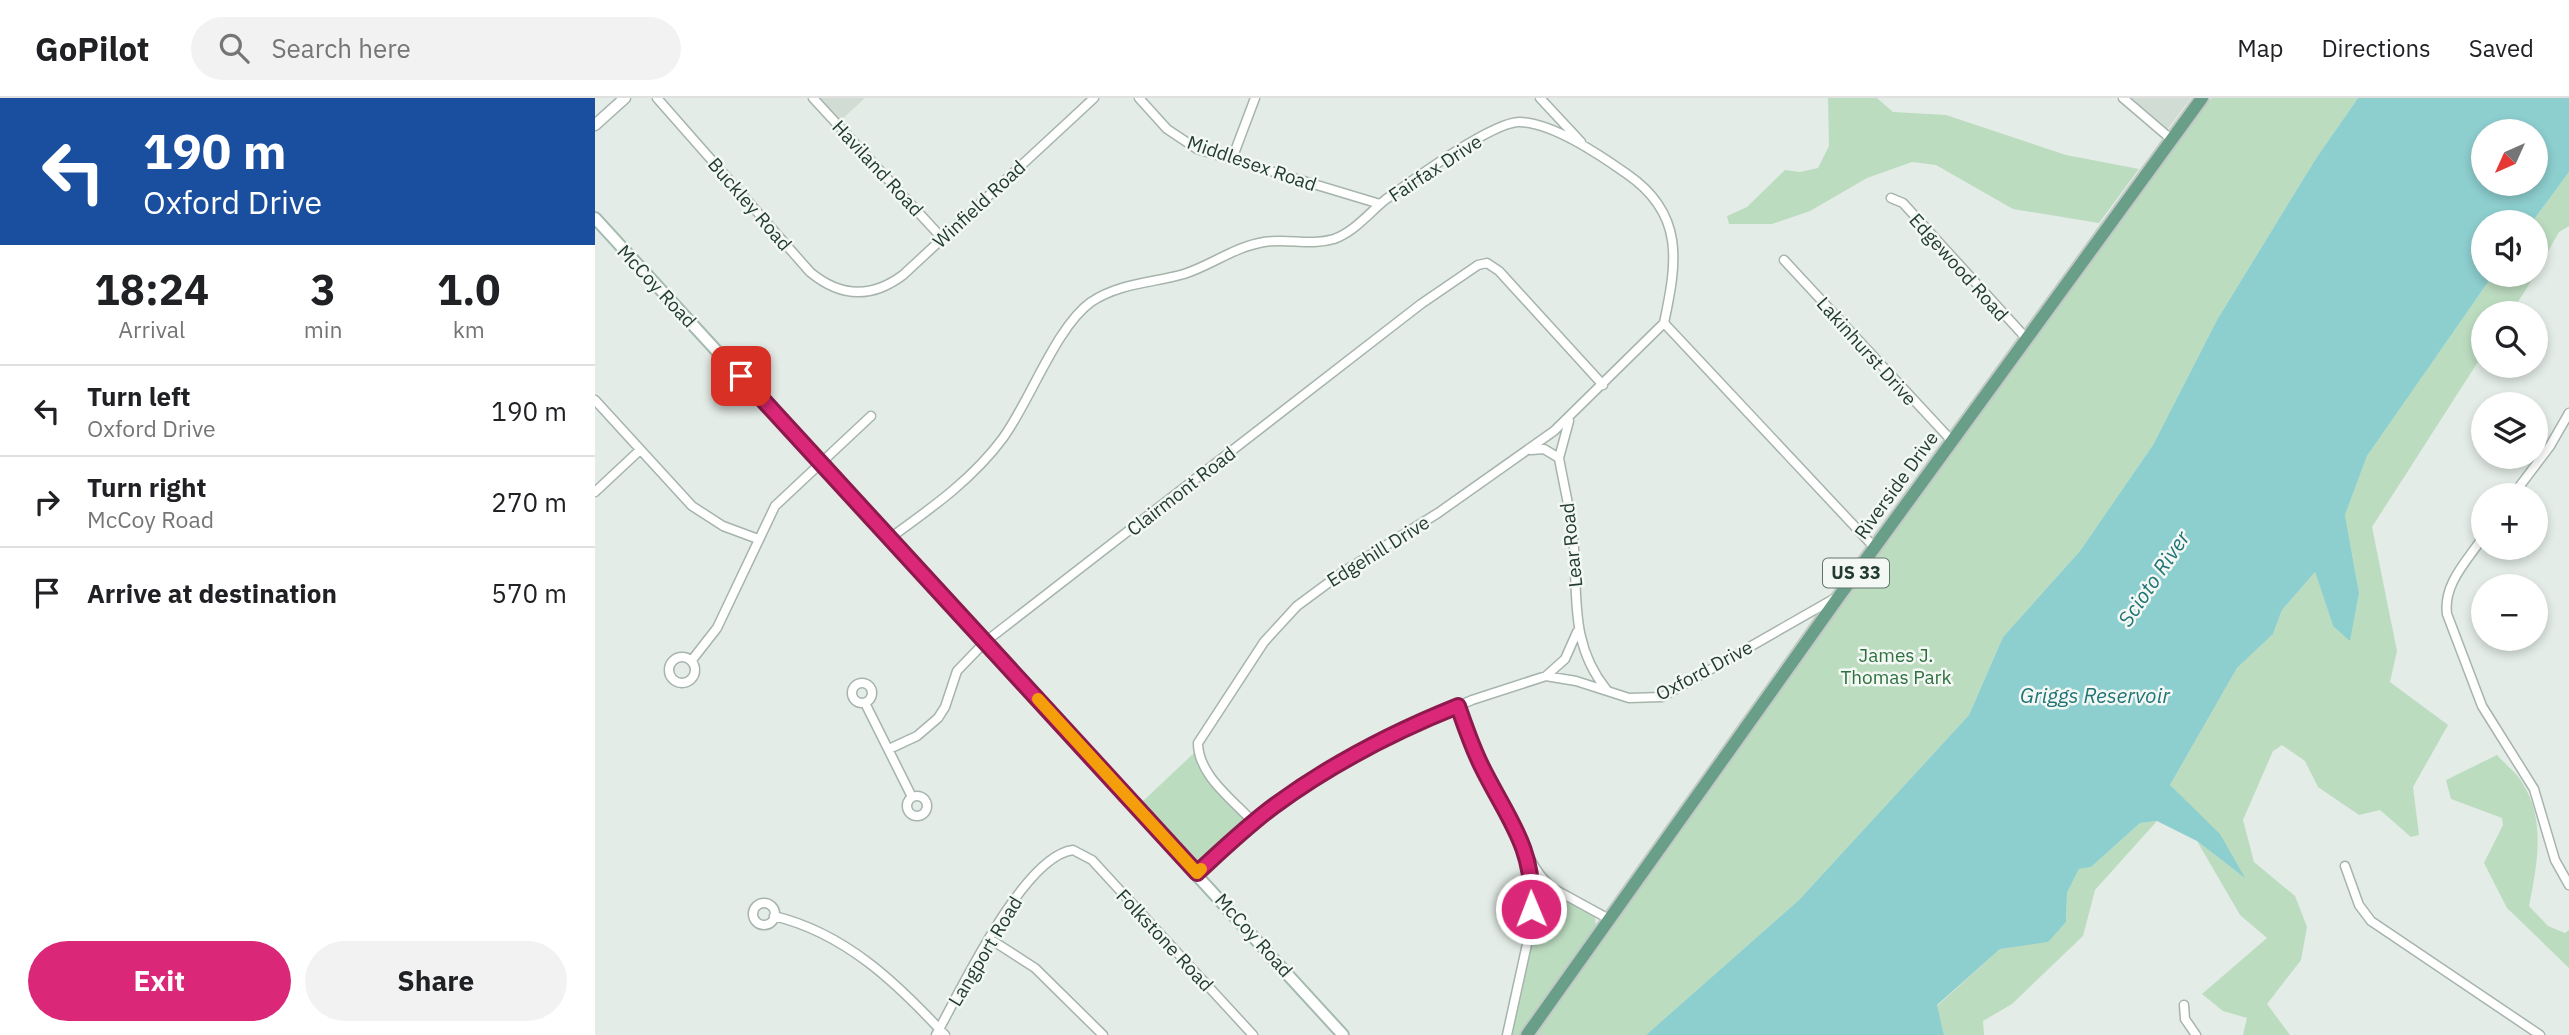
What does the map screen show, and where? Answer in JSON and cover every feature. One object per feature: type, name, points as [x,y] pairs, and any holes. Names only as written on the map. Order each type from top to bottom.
[{"type":"main road","name":"Riverside Drive","points":[[1527,1035],[1840,595],[2202,98]]},
{"type":"main road","name":"McCoy Road","points":[[595,218],[1343,1035]]},
{"type":"street","points":[[595,125],[625,98]]},
{"type":"street","name":"Buckley Road","points":[[657,98],[810,272],[831,287],[856,293]]},
{"type":"street","name":"Haviland Road","points":[[813,98],[942,238]]},
{"type":"street","name":"Winfield Road","points":[[856,293],[881,289],[892,283],[1094,98]]},
{"type":"street","name":"Middlesex Road","points":[[1139,98],[1182,141],[1380,204]]},
{"type":"street","points":[[1232,159],[1255,98]]},
{"type":"street","points":[[1540,98],[1586,148]]},
{"type":"street","points":[[2123,98],[2171,139]]},
{"type":"street","name":"Fairfax Drive","points":[[890,538],[949,493],[1003,438],[1072,322],[1092,302],[1122,287],[1183,274],[1254,243],[1272,240],[1314,242],[1338,237],[1380,204],[1507,124],[1540,125],[1586,148],[1647,189],[1666,217],[1672,232],[1675,265],[1664,323]]},
{"type":"street","name":"Edgewood Road","points":[[1891,198],[1903,204],[2026,338]]},
{"type":"street","name":"Lakinhurst Drive","points":[[1784,260],[1952,441]]},
{"type":"street","name":"Clairmont Road","points":[[889,749],[917,736],[938,718],[946,707],[957,671],[985,642],[1421,304],[1478,265],[1487,263],[1499,271],[1603,385]]},
{"type":"street","points":[[1664,323],[1875,548]]},
{"type":"street","name":"Edgehill Drive","points":[[1253,822],[1204,768],[1198,756],[1198,743],[1264,642],[1312,593],[1438,513],[1529,450],[1572,416],[1664,323]]},
{"type":"street","points":[[595,400],[692,506],[723,526],[758,539]]},
{"type":"street","points":[[2522,483],[2550,446],[2569,413]]},
{"type":"street","points":[[691,660],[716,628],[758,539],[781,499],[871,416]]},
{"type":"street","name":"Lear Road","points":[[1572,416],[1564,431],[1559,458],[1572,529],[1577,632],[1588,662],[1608,691]]},
{"type":"street","points":[[1529,450],[1544,449],[1559,458]]},
{"type":"street","points":[[595,492],[640,450]]},
{"type":"street","points":[[2471,555],[2449,587],[2445,598],[2447,614],[2482,706],[2534,789],[2555,860],[2569,885]]},
{"type":"street","name":"Oxford Drive","points":[[1546,676],[1629,698],[1662,697],[1840,595]]},
{"type":"street","points":[[1197,873],[1253,822],[1315,777],[1355,754],[1392,734],[1458,706],[1546,676],[1565,659],[1577,632]]},
{"type":"street","points":[[865,703],[912,797]]},
{"type":"street","points":[[1458,706],[1482,766],[1540,877],[1556,890],[1609,919]]},
{"type":"street","name":"Langport Road","points":[[940,1033],[1004,912],[1025,885],[1056,857],[1073,850]]},
{"type":"street","name":"Folkstone Road","points":[[1073,850],[1092,860],[1253,1035]]},
{"type":"street","points":[[1507,1035],[1521,981],[1531,901],[1529,859]]},
{"type":"street","points":[[2345,866],[2359,905],[2371,921],[2540,1035]]},
{"type":"street","points":[[1531,901],[1556,890]]},
{"type":"street","points":[[774,916],[828,934],[858,952],[940,1033]]},
{"type":"street","points":[[990,939],[1035,968],[1103,1035]]},
{"type":"street","points":[[2184,1005],[2185,1018],[2196,1035]]},
{"type":"shaded area","points":[[819,98],[865,98],[840,121]]},
{"type":"shaded area","points":[[2124,98],[2191,98],[2164,134]]},
{"type":"green space","points":[[1828,98],[1877,98],[1893,112],[1946,115],[2066,155],[2139,169],[2099,223],[2013,209],[1936,165],[1912,162],[1867,178],[1810,211],[1772,224],[1729,224],[1727,216],[1747,207],[1785,170],[1800,172],[1818,168],[1829,146]]},
{"type":"green space","name":"James J. Thomas Park","points":[[2212,98],[2358,98],[2315,160],[2217,320],[2153,445],[2080,551],[2003,637],[1969,715],[1799,900],[1646,1035],[1527,1035],[2190,114]]},
{"type":"green space","points":[[2569,172],[2569,226],[2559,232],[2548,252],[2548,210],[2541,210]]},
{"type":"green space","points":[[2485,287],[2527,287],[2519,301],[2475,301]]},
{"type":"green space","points":[[2471,307],[2471,373],[2372,527],[2397,651],[2390,682],[2448,725],[2413,787],[2419,835],[2411,837],[2380,810],[2359,815],[2318,787],[2305,761],[2282,745],[2273,751],[2243,820],[2254,862],[2295,896],[2307,927],[2301,960],[2267,1004],[2290,1035],[2243,1035],[2247,1018],[2223,1011],[2202,994],[2267,938],[2240,915],[2197,841],[2244,877],[2170,785],[2237,668],[2273,634],[2282,610],[2315,572],[2333,626],[2350,640],[2359,593],[2345,515],[2367,456]]},
{"type":"green space","points":[[1194,753],[1202,771],[1243,819],[1237,831],[1225,844],[1199,861],[1191,858],[1141,803]]},
{"type":"green space","points":[[2497,755],[2520,780],[2535,813],[2537,860],[2529,906],[2548,926],[2565,933],[2569,930],[2569,968],[2507,908],[2484,863],[2503,825],[2502,818],[2451,799],[2446,780]]},
{"type":"green space","points":[[2157,821],[2095,890],[2083,936],[2012,1004],[1983,1021],[1984,1035],[1944,1035],[1937,1006],[2000,949],[2048,941],[2066,922],[2067,893],[2079,869],[2091,867],[2140,823]]},
{"type":"green space","points":[[1556,893],[1595,916],[1596,928],[1520,1035],[1510,1035],[1524,980],[1535,904]]},
{"type":"water","name":"Griggs Reservoir","points":[[2358,98],[2569,98],[2569,172],[2541,210],[2471,210],[2471,287],[2485,287],[2475,301],[2471,301],[2471,307],[2367,456],[2345,515],[2359,593],[2350,641],[2333,626],[2315,572],[2282,610],[2273,634],[2237,668],[2170,785],[2220,834],[2245,878],[2197,841],[2157,821],[2140,823],[2091,867],[2079,869],[2067,893],[2066,922],[2048,942],[2000,949],[1937,1005],[1944,1035],[1646,1035],[1799,900],[1969,715],[2003,637],[2080,551],[2153,445],[2217,320],[2315,160]]},
{"type":"slow traffic","points":[[1038,699],[1197,873],[1201,869]]},
{"type":"route","points":[[741,376],[1197,873],[1253,822],[1315,777],[1392,734],[1458,706],[1482,766],[1515,825],[1529,859],[1531,909]]},
{"type":"water label","name":"Scioto River","points":[[2154,579]]}]
